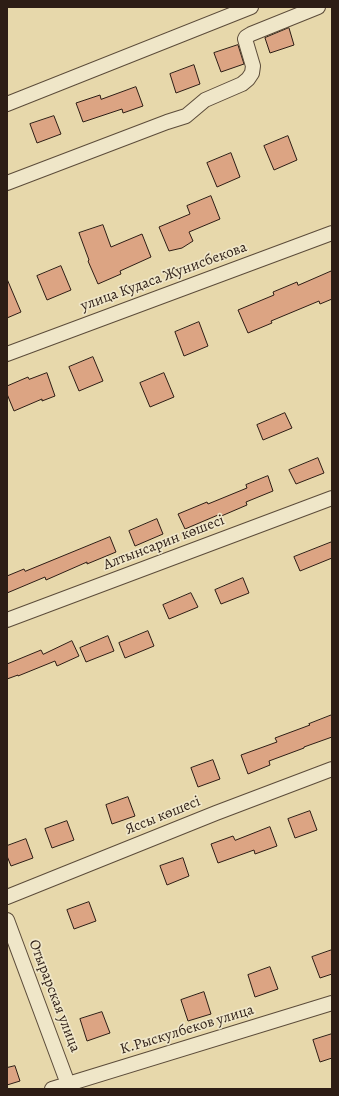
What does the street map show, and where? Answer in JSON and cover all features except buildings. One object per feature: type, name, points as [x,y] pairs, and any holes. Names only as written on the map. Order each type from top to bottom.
[{"type":"street","points":[[7,104],[251,7]]},
{"type":"street","points":[[7,183],[186,116],[205,100],[242,84],[248,79],[252,73],[253,66],[245,39],[246,37],[318,7]]},
{"type":"street","name":"улица Кудаса Жунисбекова","points":[[7,354],[332,232]]},
{"type":"street","name":"Алтынсарин көшесі","points":[[7,620],[332,498]]},
{"type":"street","name":"Яссы көшесі","points":[[7,897],[216,813],[332,769]]},
{"type":"street","name":"Отырарская улица","points":[[7,920],[68,1084]]},
{"type":"street","name":"К.Рыскулбеков улица","points":[[52,1089],[332,1003]]}]
